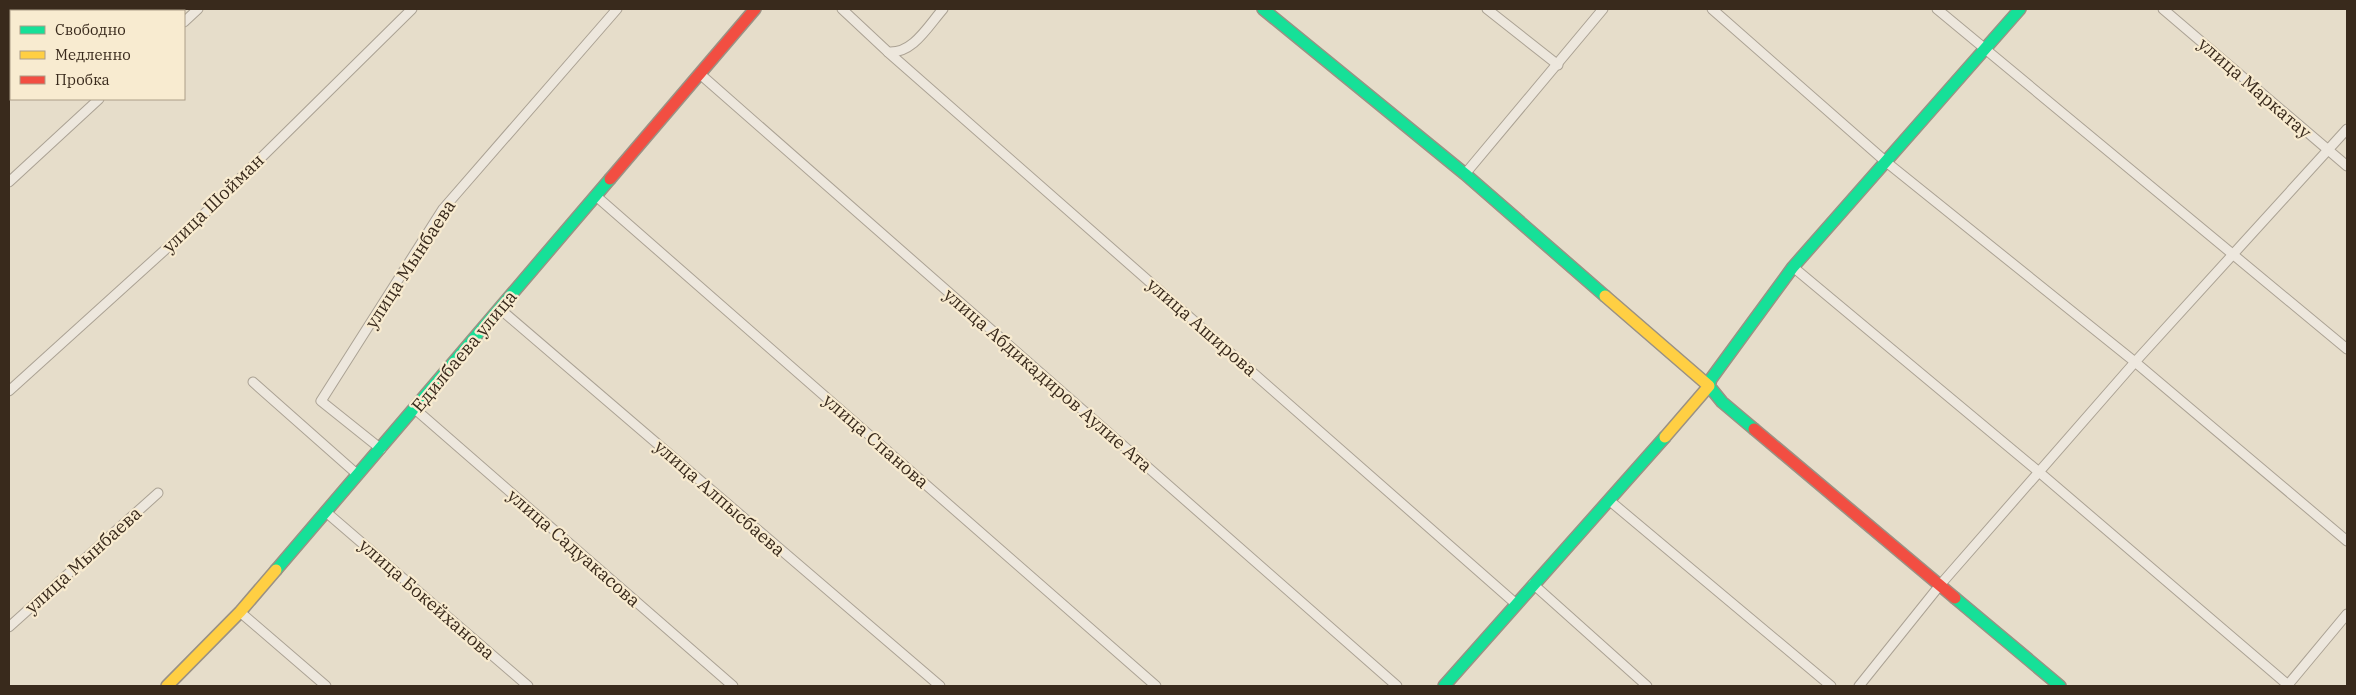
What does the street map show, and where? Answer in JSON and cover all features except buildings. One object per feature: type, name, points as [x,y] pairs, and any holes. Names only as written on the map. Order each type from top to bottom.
[{"type":"street","points":[[185,21],[198,9]]},
{"type":"street","name":"улица Шойман","points":[[9,391],[198,220],[412,9]]},
{"type":"street","name":"улица Мынбаева","points":[[381,449],[321,401],[443,209],[617,9]]},
{"type":"street","name":"Едилбаева улица","points":[[167,686],[240,612],[755,9]]},
{"type":"street","name":"улица Аширова","points":[[842,9],[888,52],[1515,603]]},
{"type":"street","points":[[888,52],[898,53],[909,48],[943,9]]},
{"type":"street","points":[[1264,9],[1464,174],[1709,386],[1722,402],[2060,686]]},
{"type":"street","points":[[1487,9],[1558,65]]},
{"type":"street","points":[[1464,174],[1558,65],[1603,9]]},
{"type":"street","points":[[1712,9],[1885,161],[2136,362],[2347,542]]},
{"type":"street","points":[[1937,9],[2347,349]]},
{"type":"street","points":[[1444,686],[1515,603],[1610,500],[1709,386],[1710,379],[1793,267],[2020,9]]},
{"type":"street","name":"улица Маркатау","points":[[2164,9],[2347,166]]},
{"type":"street","name":"улица Абдикадиров Аулие Ата","points":[[700,74],[1397,686]]},
{"type":"street","points":[[9,182],[98,100]]},
{"type":"street","points":[[1859,686],[1940,586],[2039,472],[2233,253],[2329,151],[2347,129]]},
{"type":"street","name":"улица Спанова","points":[[596,196],[1156,686]]},
{"type":"street","points":[[1793,267],[2039,472],[2288,686],[2347,614]]},
{"type":"street","name":"улица Алпысбаева","points":[[500,309],[940,686]]},
{"type":"street","points":[[253,382],[358,475]]},
{"type":"street","name":"улица Садуакасова","points":[[415,409],[733,686]]},
{"type":"street","name":"улица Мынбаева","points":[[9,627],[158,493]]},
{"type":"street","points":[[1610,500],[1831,686]]},
{"type":"street","name":"улица Бокейханова","points":[[326,512],[528,686]]},
{"type":"street","points":[[1533,584],[1648,686]]},
{"type":"street","points":[[240,612],[326,686]]},
{"type":"traffic: fast","points":[[1263,9],[1465,174],[1605,296]]},
{"type":"traffic: fast","points":[[1754,429],[1722,402],[1709,386],[1711,379],[1793,267],[2020,9]]},
{"type":"traffic: fast","points":[[276,570],[610,179]]},
{"type":"traffic: fast","points":[[1444,686],[1665,437]]},
{"type":"traffic: fast","points":[[1955,598],[2060,686]]},
{"type":"traffic: slow","points":[[1605,296],[1709,386],[1665,437]]},
{"type":"traffic: slow","points":[[167,686],[240,612],[276,570]]},
{"type":"traffic: jam","points":[[610,179],[755,9]]},
{"type":"traffic: jam","points":[[1754,429],[1955,598]]}]
